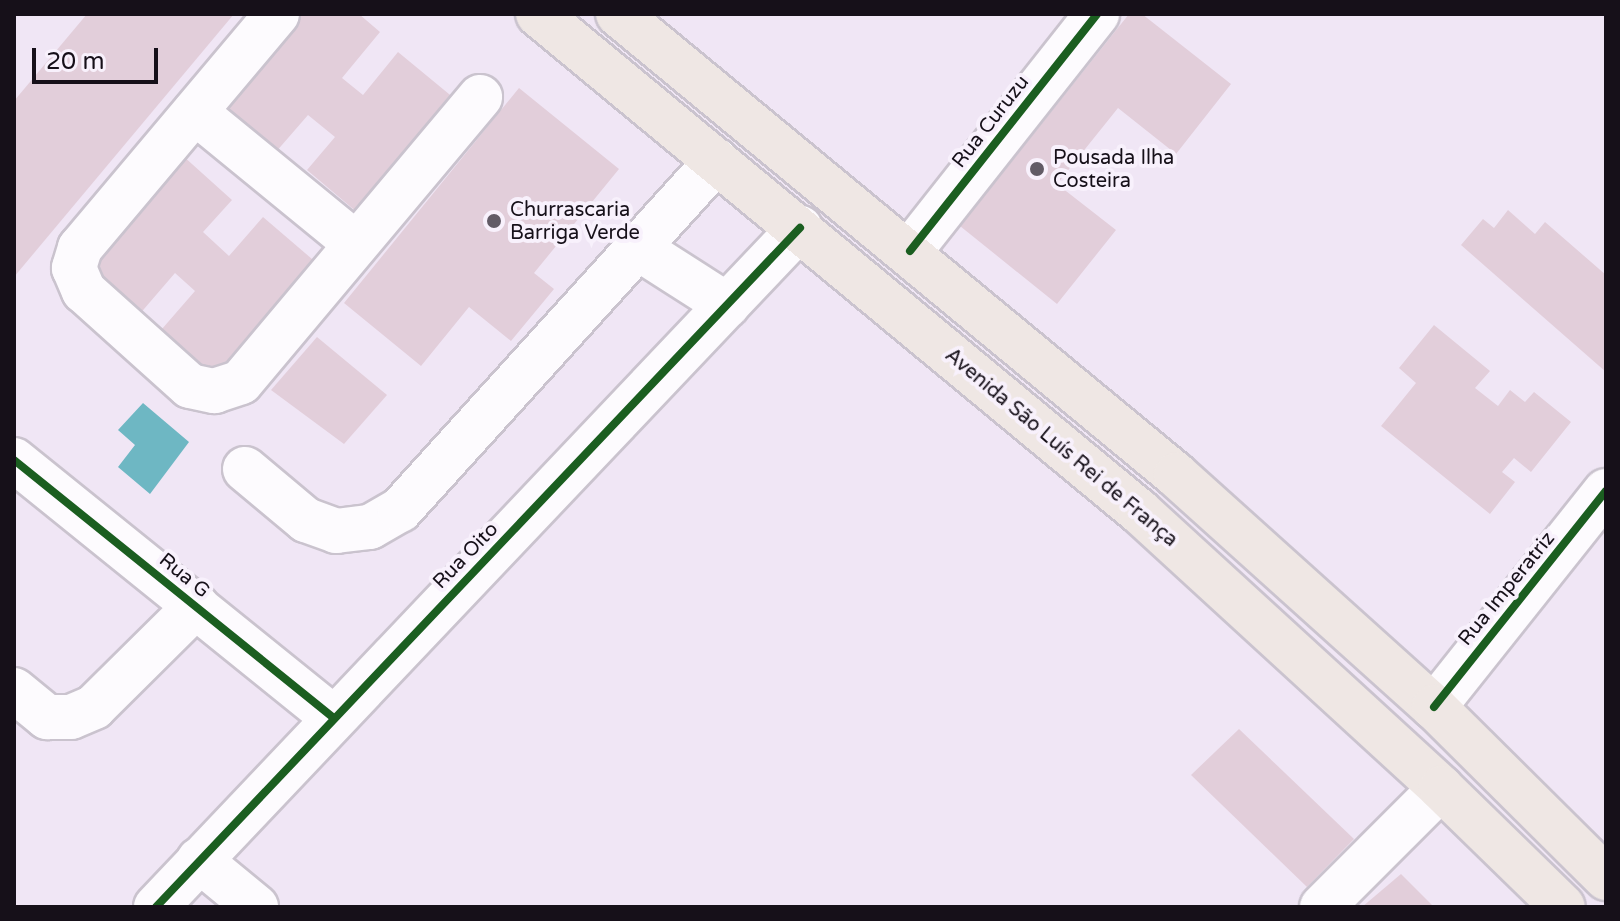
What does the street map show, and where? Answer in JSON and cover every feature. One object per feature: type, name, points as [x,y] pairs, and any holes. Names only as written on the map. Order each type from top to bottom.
[{"type":"main road","name":"Avenida São Luís Rei de França","points":[[538,14],[1140,512],[1441,788],[1563,907]]},
{"type":"main road","points":[[618,14],[910,251],[1176,475],[1434,707],[1606,878]]},
{"type":"street","points":[[277,14],[80,248],[74,268],[84,291],[190,386],[214,391],[241,382],[480,97]]},
{"type":"street","name":"Rua Curuzu","points":[[910,251],[1097,14]]},
{"type":"street","points":[[195,112],[356,244]]},
{"type":"street","points":[[245,469],[306,520],[336,531],[370,527],[400,510],[717,161]]},
{"type":"street","name":"Rua Oito","points":[[156,907],[800,228]]},
{"type":"street","points":[[638,248],[727,305]]},
{"type":"street","name":"Rua G","points":[[14,460],[334,718]]},
{"type":"street","name":"Rua Imperatriz","points":[[1434,707],[1606,491]]},
{"type":"street","points":[[14,690],[47,717],[71,717],[94,707],[196,606]]},
{"type":"street","points":[[1322,907],[1441,788]]},
{"type":"street","points":[[199,860],[256,907]]},
{"type":"water","points":[[143,403],[189,442],[150,494],[118,467],[135,445],[118,430]]},
{"type":"building","points":[[87,14],[234,14],[14,277],[14,101]]},
{"type":"building","points":[[297,14],[359,14],[380,32],[342,78],[363,95],[398,52],[455,99],[358,213],[307,170],[335,137],[308,115],[275,153],[219,106]]},
{"type":"building","name":"Pousada Ilha Costeira","points":[[1129,14],[1142,14],[1231,84],[1176,154],[1118,108],[1057,184],[1116,230],[1057,304],[960,226]]},
{"type":"building","name":"Churrascaria Barriga Verde","points":[[519,88],[619,169],[534,273],[554,289],[511,341],[469,307],[421,366],[344,303]]},
{"type":"building","points":[[182,155],[232,200],[203,232],[229,256],[263,217],[319,265],[212,386],[155,337],[195,291],[175,273],[138,316],[83,268]]},
{"type":"building","points":[[1508,210],[1535,234],[1545,222],[1606,275],[1606,372],[1461,245],[1483,219],[1494,228]]},
{"type":"building","points":[[1434,325],[1490,371],[1475,388],[1498,406],[1510,390],[1525,402],[1534,392],[1571,422],[1531,472],[1514,458],[1502,472],[1515,482],[1490,514],[1381,426],[1416,383],[1399,368]]},
{"type":"building","points":[[317,337],[387,395],[344,444],[271,390]]},
{"type":"building","points":[[1239,729],[1354,839],[1307,887],[1191,775]]},
{"type":"building","points":[[1401,874],[1434,907],[1362,907]]},
{"type":"cycle path","points":[[910,251],[1097,14]]},
{"type":"cycle path","points":[[156,907],[800,228]]},
{"type":"cycle path","points":[[14,460],[334,718]]},
{"type":"cycle path","points":[[1434,707],[1606,491]]},
{"type":"place","name":"Pousada Ilha Costeira","points":[[1037,169]]},
{"type":"place","name":"Churrascaria Barriga Verde","points":[[494,221]]}]
